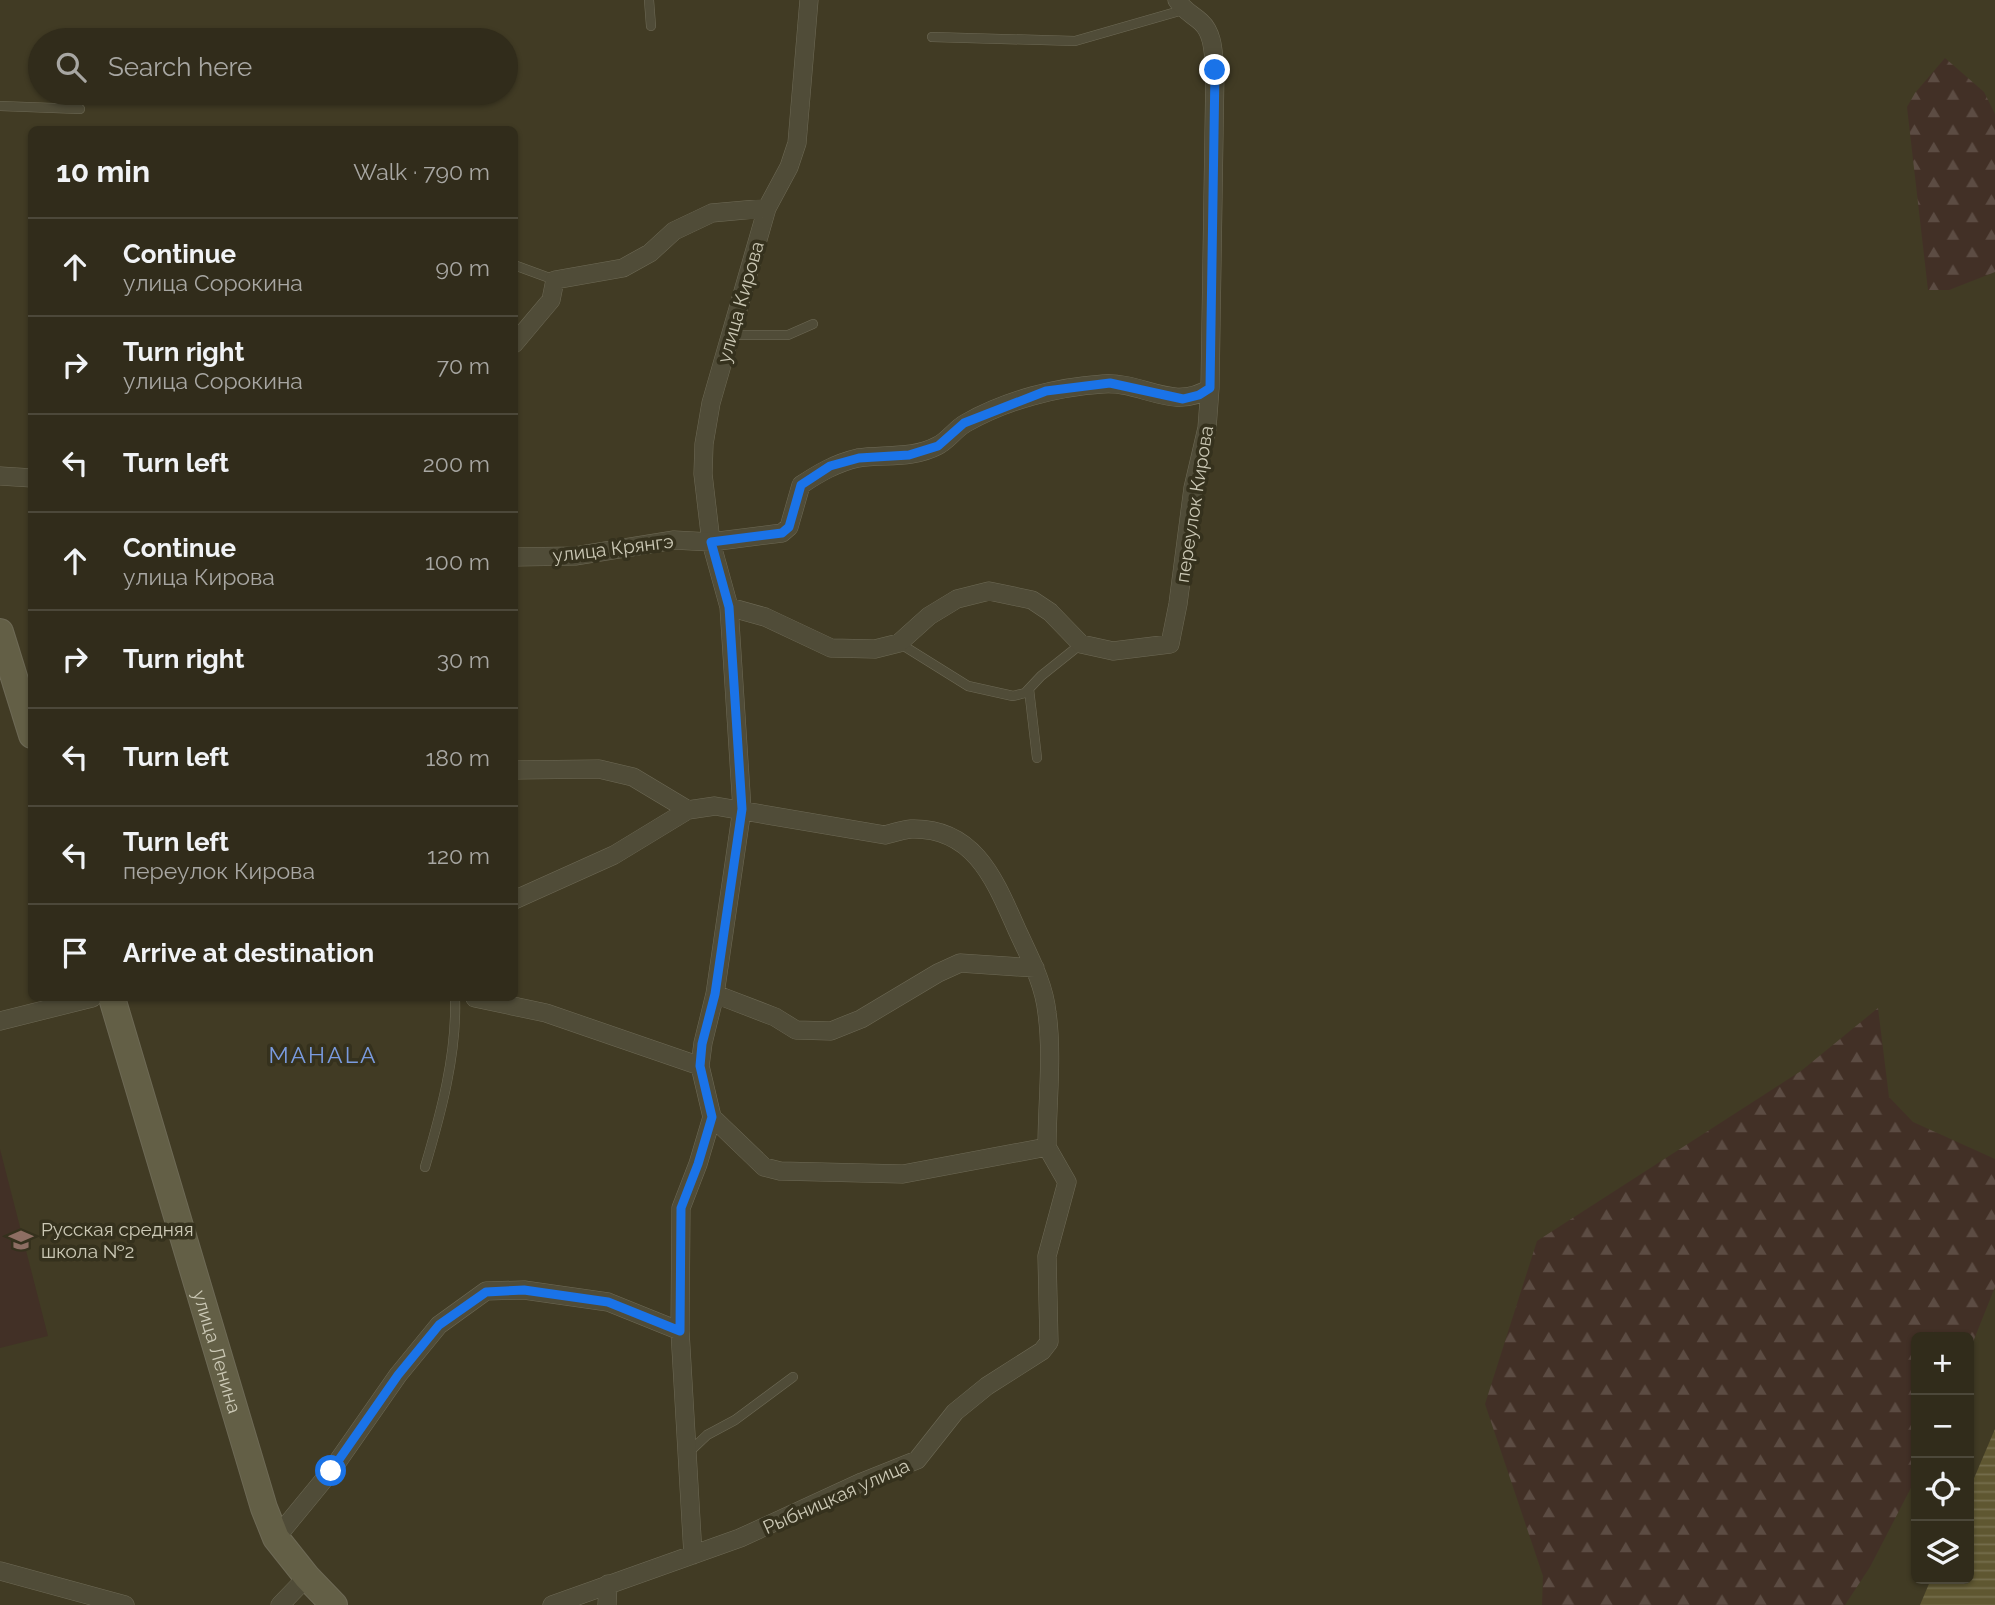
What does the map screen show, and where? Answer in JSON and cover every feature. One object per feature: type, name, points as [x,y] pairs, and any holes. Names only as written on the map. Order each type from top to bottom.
[{"type":"street","name":"улица Кирова","points":[[700,1066],[702,1044],[715,994],[742,809],[729,607],[711,542],[703,474],[704,444],[711,403],[767,208],[789,167],[797,143],[809,0]]},
{"type":"street","name":"переулок Кирова","points":[[1081,644],[1113,651],[1170,644],[1193,488],[1207,428],[1210,388],[1215,70],[1210,34],[1202,23],[1180,5]]},
{"type":"street","points":[[518,339],[551,300],[555,280],[623,268],[650,253],[674,231],[712,213],[767,208]]},
{"type":"street","name":"улица Крянгэ","points":[[518,557],[575,556],[674,540],[711,542],[782,533],[789,527],[801,485],[830,466],[859,458],[909,455],[938,446],[964,423],[1046,391],[1110,383],[1183,399],[1199,395],[1210,388]]},
{"type":"street","points":[[0,476],[28,478]]},
{"type":"street","points":[[729,607],[765,617],[831,648],[875,649],[899,643],[929,616],[957,598],[989,591],[1032,600],[1050,612],[1081,644]]},
{"type":"street","points":[[0,632],[28,722]]},
{"type":"street","points":[[518,770],[599,769],[633,777],[688,810]]},
{"type":"street","points":[[518,898],[614,855],[688,810],[715,806],[885,835],[911,829],[947,835],[978,856],[995,881],[1035,968],[1048,1013],[1046,1147],[903,1174],[780,1171],[764,1167],[712,1117]]},
{"type":"street","points":[[715,994],[775,1017],[796,1030],[831,1031],[862,1019],[938,973],[960,963],[1035,968]]},
{"type":"street","points":[[0,1021],[80,1001]]},
{"type":"street","name":"улица Ленина","points":[[113,1001],[260,1495],[276,1538],[334,1605]]},
{"type":"street","points":[[489,1001],[546,1013],[700,1066],[712,1117],[681,1208],[680,1331],[692,1555]]},
{"type":"street","name":"Рыбницкая улица","points":[[552,1605],[740,1538],[917,1460],[955,1412],[1042,1351],[1049,1342],[1047,1256],[1067,1182],[1046,1147]]},
{"type":"street","points":[[276,1538],[331,1471],[398,1375],[439,1325],[486,1292],[524,1290],[608,1302],[680,1331]]},
{"type":"street","points":[[0,1571],[125,1605]]},
{"type":"street","points":[[280,1605],[307,1577]]},
{"type":"street","points":[[607,1605],[608,1584]]},
{"type":"lane","points":[[649,0],[651,26]]},
{"type":"lane","points":[[932,37],[1075,41],[1180,5]]},
{"type":"lane","points":[[0,106],[80,109]]},
{"type":"lane","points":[[518,266],[555,280]]},
{"type":"lane","points":[[731,335],[788,334],[813,324]]},
{"type":"lane","points":[[899,643],[968,686],[1013,696],[1025,693],[1041,676],[1081,644]]},
{"type":"lane","points":[[1029,689],[1037,758]]},
{"type":"lane","points":[[425,1167],[440,1115],[456,1022],[455,1001]]},
{"type":"lane","points":[[687,1454],[707,1435],[735,1420],[793,1377]]},
{"type":"green space","points":[[1945,58],[1984,92],[1995,114],[1995,272],[1949,290],[1928,290],[1907,107],[1915,93]]},
{"type":"green space","points":[[1878,1008],[1889,1097],[1913,1122],[1995,1159],[1995,1287],[1974,1340],[1974,1332],[1911,1332],[1911,1488],[1870,1567],[1845,1605],[1542,1605],[1543,1576],[1485,1404],[1537,1241],[1801,1071]]},
{"type":"green space","points":[[0,1149],[48,1336],[0,1348]]},
{"type":"shaded area","points":[[1995,1429],[1995,1605],[1920,1605],[1929,1584],[1974,1584],[1974,1478]]},
{"type":"place","name":"Русская средняя школа №2","points":[[21,1240]]},
{"type":"district","name":"MAHALA","points":[[323,1055]]},
{"type":"route","points":[[331,1471],[398,1375],[439,1325],[486,1292],[524,1290],[608,1302],[680,1331],[681,1208],[712,1117],[700,1066],[702,1044],[715,994],[742,809],[729,607],[711,542],[782,533],[789,527],[801,485],[830,466],[859,458],[909,455],[938,446],[964,423],[1046,391],[1110,383],[1183,399],[1199,395],[1210,388],[1215,70]]}]
